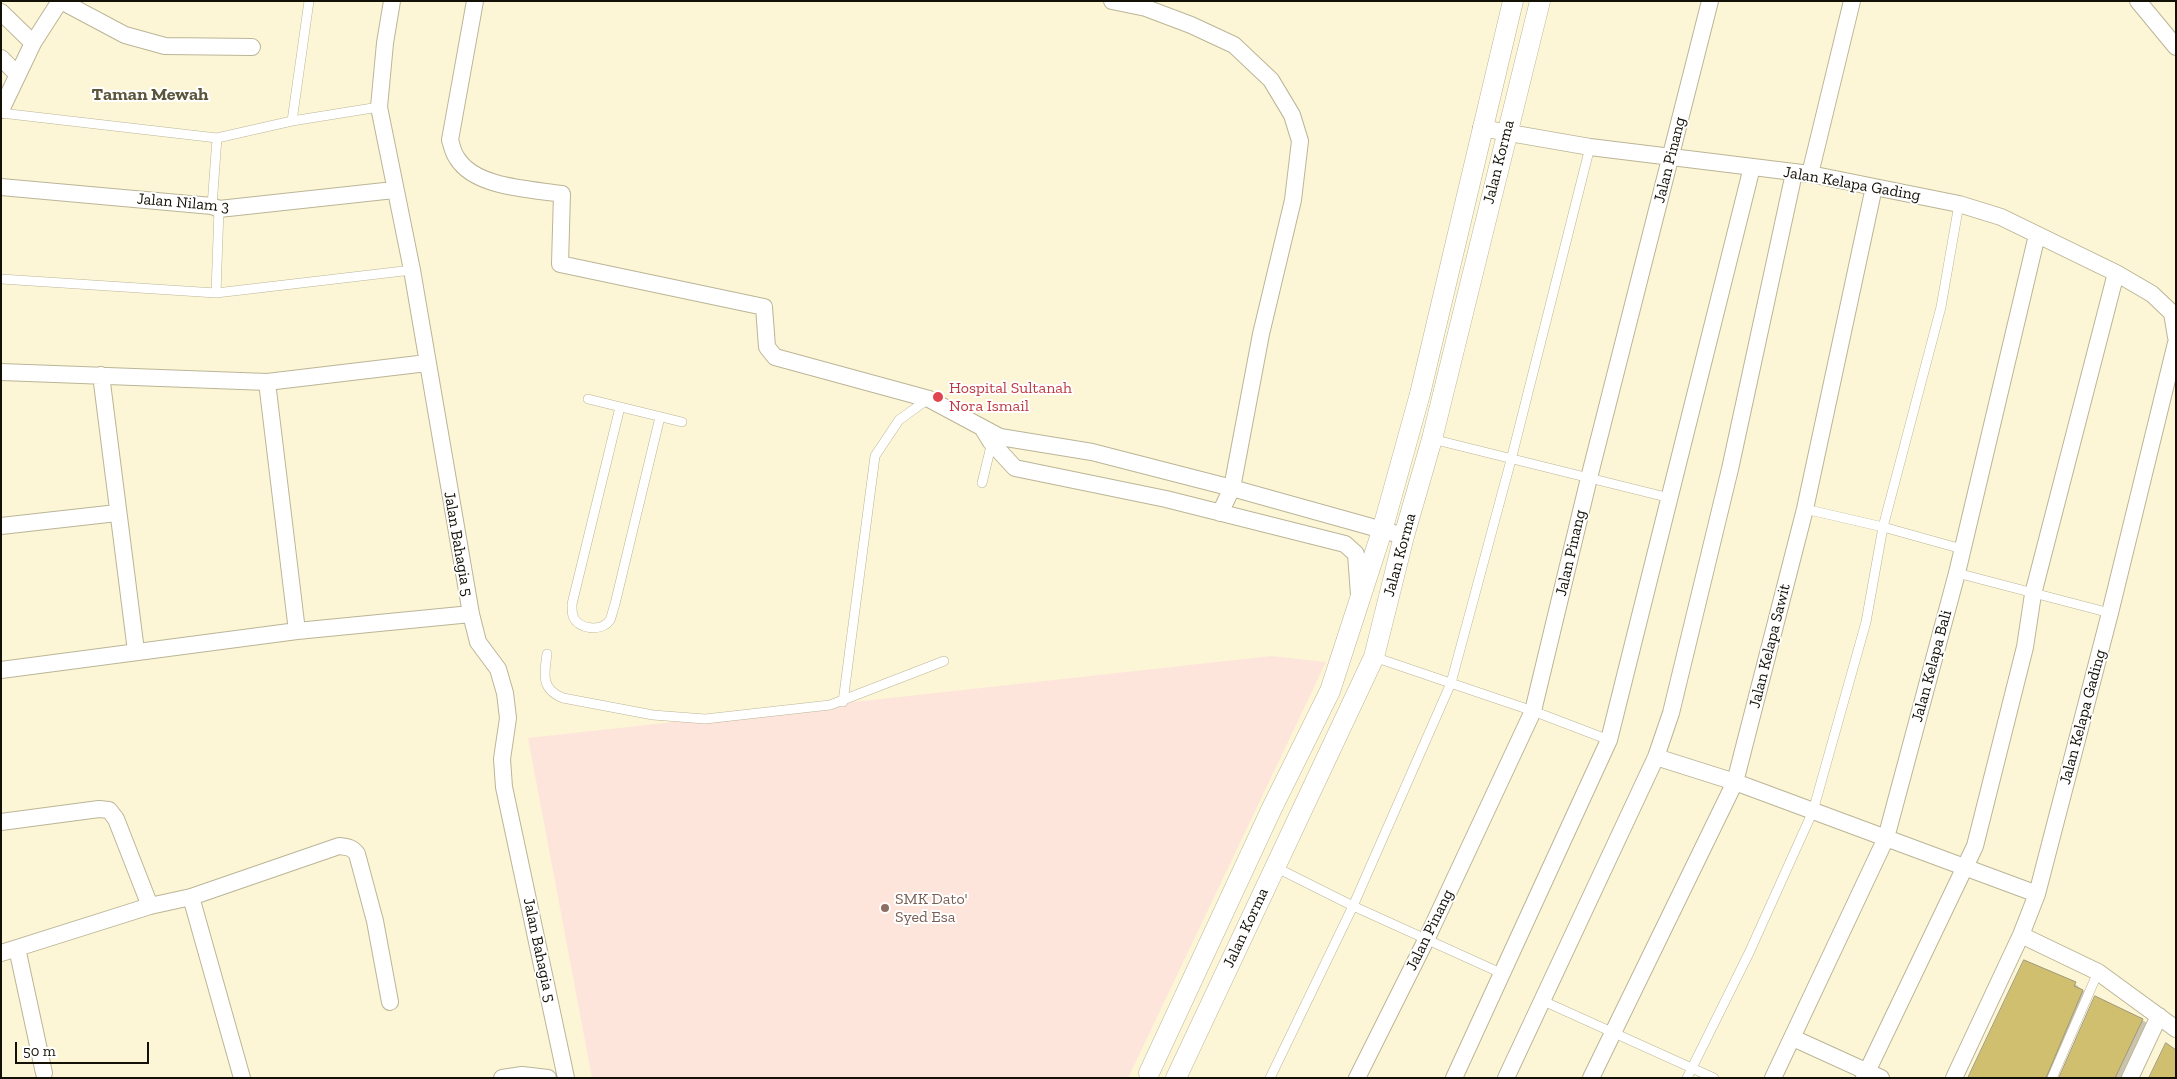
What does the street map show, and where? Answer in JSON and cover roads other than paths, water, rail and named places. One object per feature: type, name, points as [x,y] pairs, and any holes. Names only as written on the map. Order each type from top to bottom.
[{"type":"street","points":[[1,112],[33,43],[60,1],[125,35],[165,46],[252,48]]},
{"type":"street","name":"Jalan Bahagia 5","points":[[392,1],[385,43],[379,107],[394,190],[412,270],[471,614],[478,642],[498,670],[505,693],[508,718],[502,758],[504,787],[566,1078]]},
{"type":"street","points":[[475,1],[450,140],[456,157],[470,172],[483,180],[562,194],[560,264],[764,308],[767,347],[774,357],[928,398],[982,427],[995,440],[1014,468],[1178,503],[1345,544],[1356,554],[1359,596]]},
{"type":"street","points":[[1112,1],[1146,8],[1191,25],[1234,45],[1271,80],[1292,115],[1300,141],[1293,200],[1261,334],[1232,488],[1220,513]]},
{"type":"street","name":"Jalan Korma","points":[[1145,1075],[1272,808],[1330,692],[1359,596],[1382,531],[1420,394],[1513,1]]},
{"type":"street","name":"Jalan Korma","points":[[1176,1078],[1374,657],[1404,536],[1432,439],[1540,1]]},
{"type":"street","name":"Jalan Pinang","points":[[1357,1078],[1427,938],[1533,711],[1589,478],[1672,157],[1710,1]]},
{"type":"street","points":[[1506,1078],[1656,757],[1671,713],[1802,174],[1852,1]]},
{"type":"street","points":[[2138,1],[2176,46]]},
{"type":"street","points":[[1,12],[33,43]]},
{"type":"street","points":[[1,58],[17,74]]},
{"type":"street","name":"Jalan Kelapa Gading","points":[[1482,128],[1590,147],[1802,174],[1959,204],[2001,217],[2116,273],[2152,294],[2172,312],[2176,337]]},
{"type":"street","points":[[1454,1078],[1608,740],[1752,167]]},
{"type":"street","name":"Jalan Nilam 3","points":[[1,187],[216,208],[394,190]]},
{"type":"street","name":"Jalan Kelapa Sawit","points":[[1591,1078],[1735,782],[1805,509],[1874,187]]},
{"type":"street","name":"Jalan Kelapa Bali","points":[[1773,1078],[1886,838],[1957,574],[2037,235]]},
{"type":"street","points":[[1793,1038],[1871,1076],[1975,846],[2025,647],[2033,594],[2116,273]]},
{"type":"street","name":"Jalan Kelapa Gading","points":[[1954,1078],[2021,935],[2038,894],[2110,613],[2176,343]]},
{"type":"street","points":[[1,372],[266,382],[427,363]]},
{"type":"street","points":[[101,375],[136,651]]},
{"type":"street","points":[[266,382],[298,631]]},
{"type":"street","points":[[995,440],[1092,452],[1232,488],[1404,536]]},
{"type":"street","points":[[1178,503],[1186,477]]},
{"type":"street","points":[[1,526],[117,512]]},
{"type":"street","points":[[1,670],[298,631],[471,614]]},
{"type":"street","points":[[1656,757],[1735,782],[2038,894]]},
{"type":"street","points":[[1,822],[99,809],[109,810],[116,819],[150,906]]},
{"type":"street","points":[[1,953],[150,906],[191,897],[339,846],[353,849],[357,854],[375,921],[390,1002]]},
{"type":"street","points":[[191,897],[242,1078]]},
{"type":"street","points":[[2021,935],[2098,972],[2176,1029]]},
{"type":"street","points":[[17,948],[44,1073]]},
{"type":"street","points":[[2130,1078],[2159,1016]]},
{"type":"street","points":[[1145,1075],[1160,1072],[1169,1078]]},
{"type":"street","points":[[502,1078],[522,1076],[548,1078]]},
{"type":"lane","points":[[292,121],[308,1]]},
{"type":"lane","points":[[1,112],[217,138],[292,121],[379,107]]},
{"type":"lane","points":[[216,293],[217,138]]},
{"type":"lane","points":[[1270,1078],[1353,906],[1451,683],[1511,460],[1590,147]]},
{"type":"lane","points":[[1687,1078],[1749,953],[1813,811],[1866,622],[1883,527],[1940,308],[1959,204]]},
{"type":"lane","points":[[1,278],[216,293],[412,270]]},
{"type":"lane","points":[[843,702],[875,456],[899,420],[928,398]]},
{"type":"lane","points":[[588,399],[682,422]]},
{"type":"lane","points":[[620,407],[572,604],[573,616],[578,624],[590,628],[602,627],[610,620],[660,417]]},
{"type":"lane","points":[[1432,439],[1670,498]]},
{"type":"lane","points":[[982,483],[995,440]]},
{"type":"lane","points":[[1805,509],[1883,527],[1962,549]]},
{"type":"lane","points":[[1957,574],[2110,613]]},
{"type":"lane","points":[[547,654],[545,683],[553,694],[563,698],[653,715],[706,719],[843,702],[944,661]]},
{"type":"lane","points":[[1374,657],[1533,711],[1608,740]]},
{"type":"lane","points":[[1274,867],[1353,906],[1503,974]]},
{"type":"lane","points":[[2052,1078],[2098,972]]},
{"type":"lane","points":[[1541,1000],[1614,1031],[1714,1078]]},
{"type":"place","name":"Hospital Sultanah Nora Ismail","points":[[938,397]]},
{"type":"place","name":"SMK Dato' Syed Esa","points":[[885,908]]},
{"type":"district","name":"Taman Mewah","points":[[150,95]]}]
